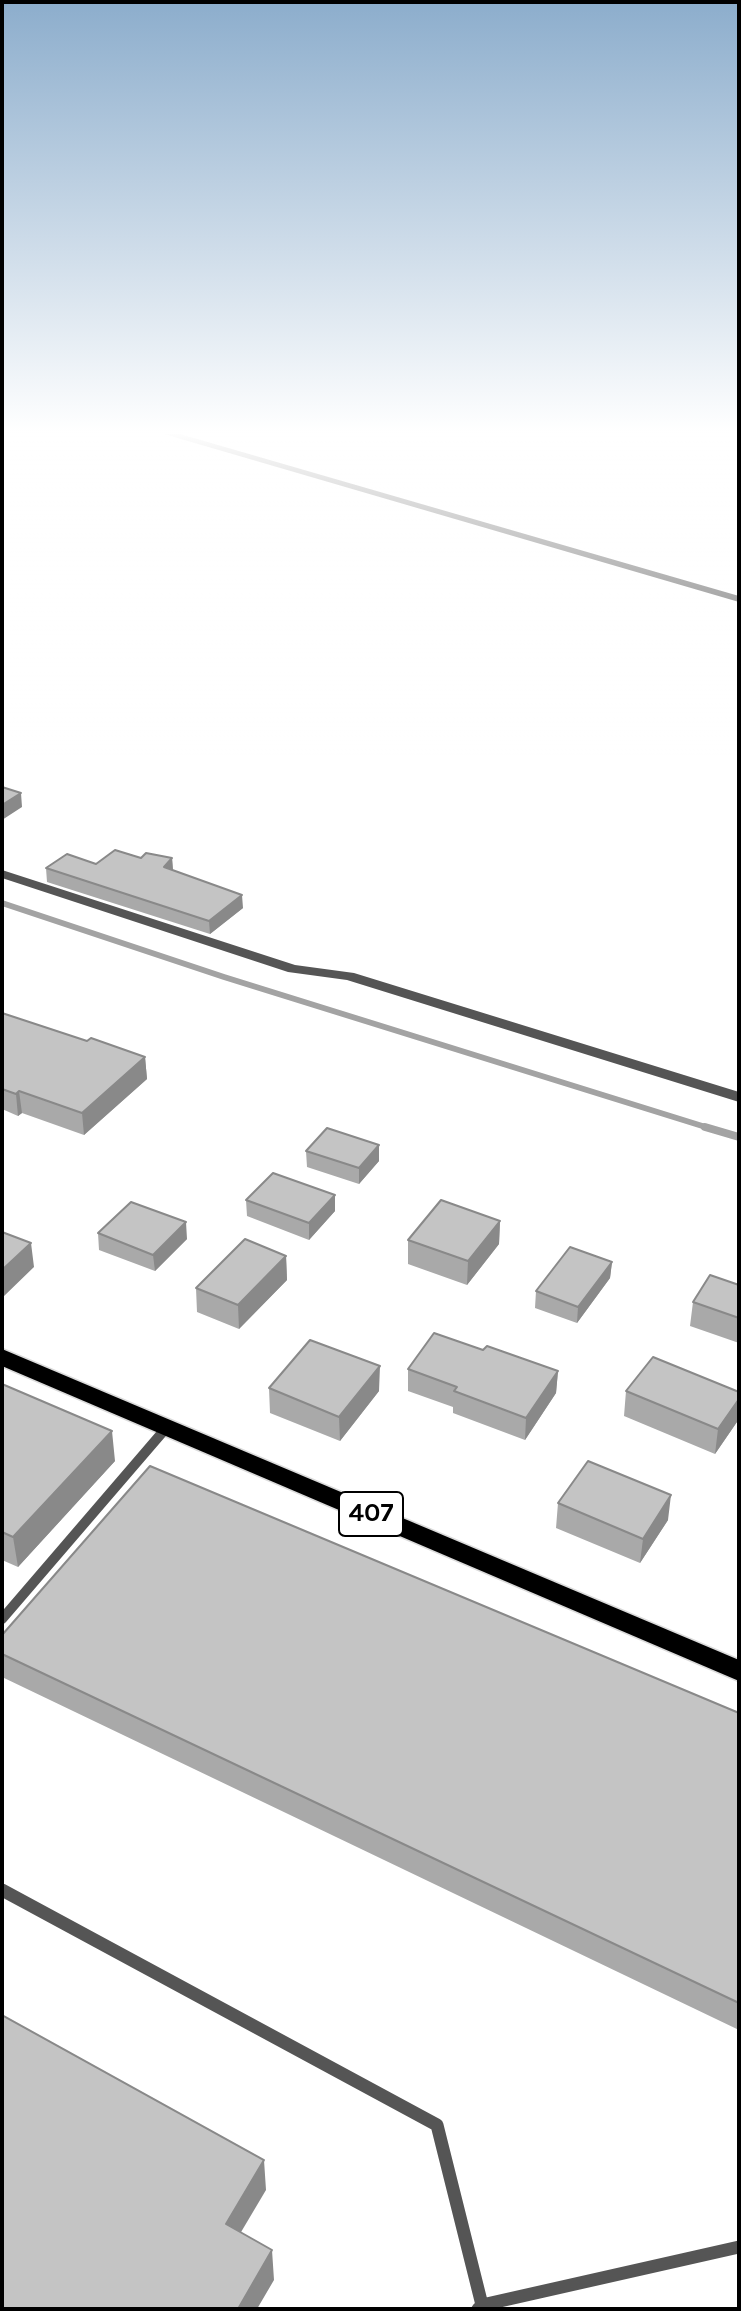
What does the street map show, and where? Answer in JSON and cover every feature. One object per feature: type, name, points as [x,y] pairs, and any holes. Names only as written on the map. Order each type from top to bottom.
[{"type":"main road","name":"407","points":[[2,1357],[739,1671]]},
{"type":"street","points":[[541,542],[739,599]]},
{"type":"street","points":[[2,874],[293,969],[349,976],[739,1097]]},
{"type":"lane","points":[[2,1619],[167,1427]]},
{"type":"lane","points":[[2,1890],[437,2125],[480,2307],[739,2247]]},
{"type":"building","points":[[2,787],[21,793],[2,805]]},
{"type":"building","points":[[115,850],[141,858],[146,853],[172,858],[164,867],[242,895],[209,921],[46,868],[67,854],[96,864]]},
{"type":"building","points":[[2,1013],[145,1057],[82,1113],[19,1091],[16,1094],[2,1089]]},
{"type":"building","points":[[327,1128],[379,1145],[359,1168],[306,1151]]},
{"type":"building","points":[[273,1173],[335,1195],[309,1223],[246,1200]]},
{"type":"building","points":[[441,1200],[500,1221],[468,1261],[408,1240]]},
{"type":"building","points":[[131,1202],[186,1222],[153,1255],[98,1233]]},
{"type":"building","points":[[2,1232],[31,1243],[2,1270]]},
{"type":"building","points":[[245,1239],[286,1256],[238,1305],[196,1288]]},
{"type":"building","points":[[570,1247],[612,1262],[578,1307],[536,1291]]},
{"type":"building","points":[[710,1275],[739,1285],[739,1318],[693,1302]]},
{"type":"building","points":[[434,1333],[483,1350],[487,1346],[558,1371],[526,1418],[454,1391],[457,1387],[408,1369]]},
{"type":"building","points":[[310,1340],[380,1366],[339,1417],[269,1388]]},
{"type":"building","points":[[653,1357],[739,1392],[739,1399],[718,1429],[626,1391]]},
{"type":"building","points":[[2,1384],[112,1431],[13,1537],[2,1532]]},
{"type":"building","points":[[588,1461],[671,1495],[643,1539],[558,1503]]},
{"type":"building","points":[[150,1466],[739,1713],[739,2003],[2,1654],[2,1635]]},
{"type":"building","points":[[2,2015],[264,2160],[226,2224],[272,2250],[238,2309],[2,2309]]},
{"type":"waterway","points":[[2,903],[224,977],[712,1129]]},
{"type":"waterway","points":[[705,1127],[739,1137]]}]
